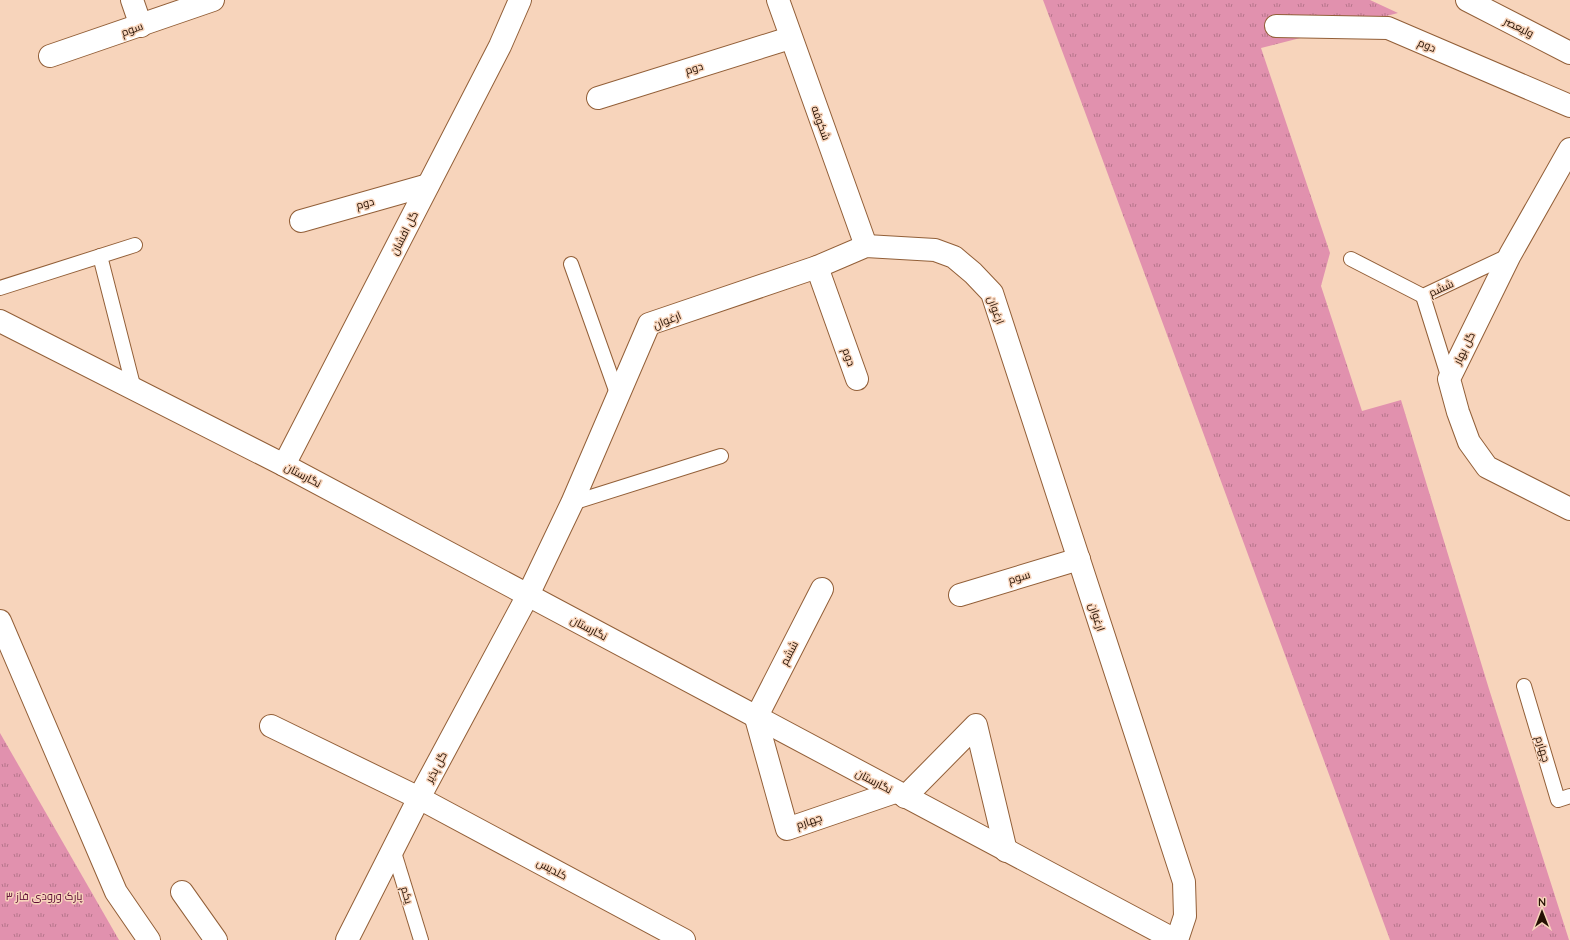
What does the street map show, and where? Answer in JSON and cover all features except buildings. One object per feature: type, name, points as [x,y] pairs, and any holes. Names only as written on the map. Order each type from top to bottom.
[{"type":"street","points":[[132,0],[141,26]]},
{"type":"street","name":"سوم","points":[[50,56],[213,0]]},
{"type":"street","name":"گل افشان","points":[[284,465],[500,46],[520,0]]},
{"type":"street","name":"شکوفه","points":[[778,0],[790,38],[866,246]]},
{"type":"street","name":"ولیعصر","points":[[1467,0],[1570,53]]},
{"type":"street","name":"دوم","points":[[1276,26],[1388,28],[1570,106]]},
{"type":"street","name":"دوم","points":[[598,98],[790,38]]},
{"type":"street","name":"گل بهار","points":[[1449,379],[1510,255],[1570,149]]},
{"type":"street","name":"دوم","points":[[301,221],[428,185]]},
{"type":"street","name":"ارغوان","points":[[528,595],[572,503],[650,324],[816,267],[866,246],[934,250],[954,257],[973,273],[992,293],[1184,882],[1185,916],[1176,940]]},
{"type":"street","name":"دوم","points":[[816,267],[857,379]]},
{"type":"street","name":"نگارستان","points":[[0,321],[284,465],[756,718],[1176,940]]},
{"type":"street","points":[[1449,379],[1458,412],[1469,442],[1487,467],[1570,509]]},
{"type":"street","name":"سوم","points":[[960,595],[1079,559]]},
{"type":"street","name":"ششم","points":[[756,718],[822,589]]},
{"type":"street","name":"گل پذیر","points":[[347,940],[419,798],[528,595]]},
{"type":"street","points":[[0,621],[116,892],[149,940]]},
{"type":"street","name":"چهارم","points":[[756,718],[787,829],[900,794]]},
{"type":"street","name":"کلدیس","points":[[271,726],[419,798],[684,940]]},
{"type":"street","points":[[900,794],[976,726],[1006,851]]},
{"type":"street","points":[[182,892],[216,940]]},
{"type":"lane","points":[[0,288],[135,245]]},
{"type":"lane","name":"ششم","points":[[1351,259],[1423,296],[1510,255]]},
{"type":"lane","points":[[100,256],[134,389]]},
{"type":"lane","points":[[571,264],[618,396]]},
{"type":"lane","points":[[1423,296],[1449,379]]},
{"type":"lane","points":[[572,503],[722,456]]},
{"type":"lane","name":"چهارم","points":[[1524,686],[1558,800],[1570,796]]},
{"type":"lane","name":"یکم","points":[[393,850],[421,940]]},
{"type":"green space","points":[[1043,0],[1370,0],[1398,13],[1261,48],[1330,253],[1321,286],[1362,411],[1401,400],[1489,689],[1569,940],[1390,940]]},
{"type":"green space","name":"پارک ورودی فاز ۳","points":[[0,733],[119,940],[0,940]]}]
